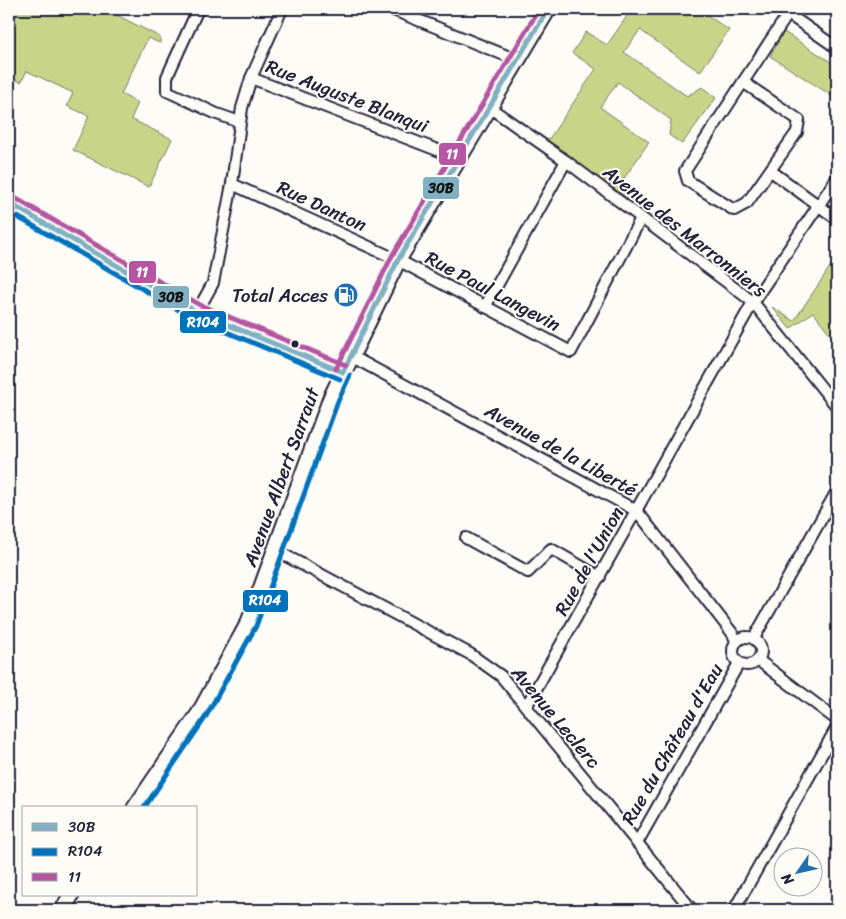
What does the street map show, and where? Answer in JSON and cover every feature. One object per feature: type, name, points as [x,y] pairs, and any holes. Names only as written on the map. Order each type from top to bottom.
[{"type":"street","points":[[198,9],[167,77],[167,90],[217,114],[240,122]]},
{"type":"street","points":[[197,312],[213,283],[232,184],[240,122],[251,78],[282,9]]},
{"type":"street","points":[[391,9],[516,60]]},
{"type":"street","name":"Avenue Albert Sarraut","points":[[135,806],[199,714],[249,622],[331,398],[398,260],[548,9]]},
{"type":"street","points":[[743,82],[799,120],[797,132],[771,171],[747,203],[734,210],[688,181],[685,171],[743,82],[785,11],[837,48]]},
{"type":"street","name":"Rue Auguste Blanqui","points":[[251,78],[458,158]]},
{"type":"street","name":"Avenue des Marronniers","points":[[489,107],[566,161],[753,302],[837,407]]},
{"type":"street","points":[[484,307],[566,161]]},
{"type":"street","points":[[771,171],[837,219]]},
{"type":"street","name":"Rue de l'Union","points":[[527,705],[753,302],[837,178]]},
{"type":"street","name":"Rue Danton","points":[[232,184],[398,260]]},
{"type":"street","points":[[9,203],[197,312],[343,372]]},
{"type":"street","name":"Rue Paul Langevin","points":[[398,260],[571,352],[641,218]]},
{"type":"street","name":"Avenue de la Liberté","points":[[351,356],[637,511],[733,634],[736,641]]},
{"type":"street","points":[[754,638],[837,491]]},
{"type":"street","points":[[466,538],[528,572],[551,549],[600,577]]},
{"type":"street","name":"Avenue Leclerc","points":[[275,550],[470,654],[501,676],[527,705],[692,910]]},
{"type":"street","points":[[742,637],[754,638],[761,651],[758,660],[751,664],[739,663],[732,650],[736,641],[742,637]]},
{"type":"street","points":[[758,660],[837,720]]},
{"type":"street","name":"Rue du Château d'Eau","points":[[637,843],[739,663]]},
{"type":"street","points":[[734,910],[837,727]]},
{"type":"street","points":[[63,910],[70,896]]},
{"type":"green space","points":[[9,9],[105,9],[160,37],[160,43],[148,38],[121,94],[138,103],[131,119],[172,139],[149,187],[73,150],[89,116],[67,106],[73,93],[27,71],[21,82],[9,77]]},
{"type":"green space","points":[[632,9],[698,9],[729,30],[700,72],[640,30],[624,52],[687,96],[702,87],[716,98],[682,144],[669,135],[671,120],[618,82],[600,107],[649,142],[623,180],[637,191],[630,200],[547,142],[596,69],[572,53],[586,32],[607,45]]},
{"type":"green space","points":[[784,32],[837,66],[837,102],[829,94],[770,56]]},
{"type":"green space","points":[[832,264],[837,267],[837,343],[813,312],[790,329],[772,307],[794,321]]},
{"type":"transit line","name":"11","points":[[336,369],[392,256],[539,9]]},
{"type":"transit line","name":"30B","points":[[343,372],[398,260],[548,9]]},
{"type":"transit line","name":"11","points":[[13,197],[200,305],[346,365]]},
{"type":"transit line","name":"30B","points":[[9,203],[197,312],[343,372]]},
{"type":"transit line","name":"R104","points":[[9,212],[193,318],[340,379]]},
{"type":"transit line","name":"R104","points":[[145,806],[205,718],[256,626],[338,401],[350,375]]},
{"type":"place","name":"Total Acces","points":[[346,295]]}]
